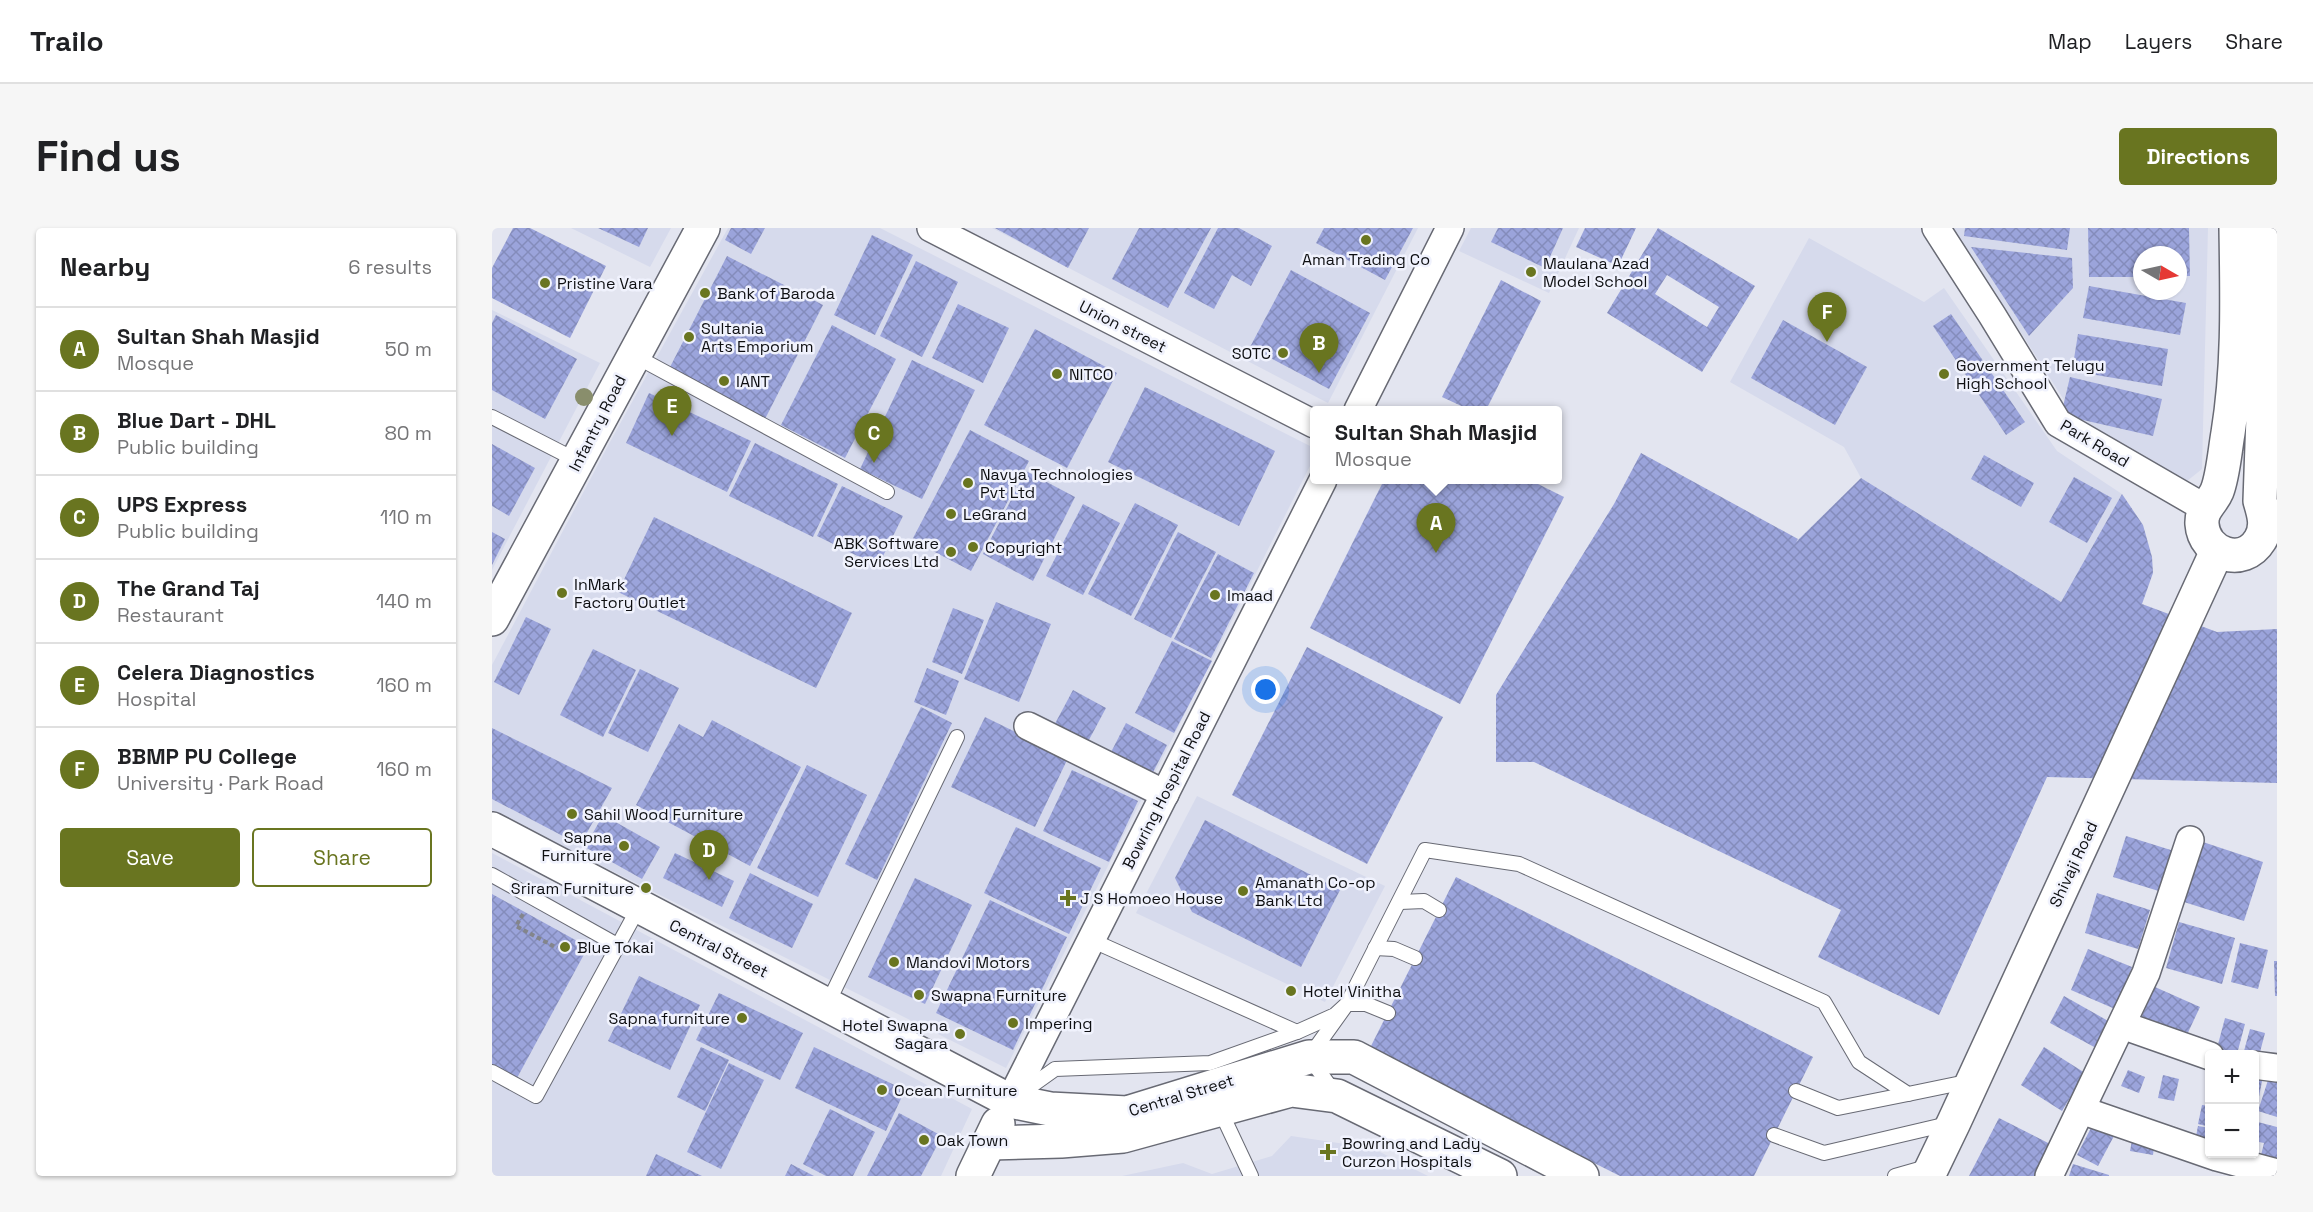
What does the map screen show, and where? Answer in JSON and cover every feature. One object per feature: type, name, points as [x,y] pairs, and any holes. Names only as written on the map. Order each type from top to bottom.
[{"type":"street","name":"Infantry Road","points":[[492,619],[703,228]]},
{"type":"street","name":"Union street","points":[[931,228],[1310,422]]},
{"type":"street","points":[[1361,406],[1450,228]]},
{"type":"street","name":"Park Road","points":[[1936,228],[2058,423],[2211,500]]},
{"type":"street","points":[[2236,228],[2238,316],[2228,431],[2211,500],[2201,520],[2208,543],[2217,551],[2228,555],[2239,555],[2250,550],[2267,532],[2267,305],[2264,228]]},
{"type":"street","name":"Bowring Hospital Road","points":[[1010,1101],[1321,484]]},
{"type":"street","points":[[2211,500],[2236,491],[2267,532]]},
{"type":"street","name":"Shivaji Road","points":[[1930,1171],[2217,551]]},
{"type":"street","points":[[1028,726],[1165,794]]},
{"type":"street","name":"Central Street","points":[[492,830],[1010,1101],[1050,1109],[1127,1113],[1303,1045],[1354,1057],[1582,1176]]},
{"type":"street","points":[[2049,1176],[2146,974],[2190,840]]},
{"type":"street","points":[[2122,1025],[2205,1054]]},
{"type":"street","points":[[2259,1066],[2277,1068]]},
{"type":"street","name":"Central Street","points":[[990,1143],[1124,1136],[1291,1090],[1337,1096],[1500,1176]]},
{"type":"street","points":[[973,1176],[1010,1101]]},
{"type":"street","points":[[2081,1110],[2217,1157],[2277,1173]]},
{"type":"lane","points":[[633,355],[887,492]]},
{"type":"lane","points":[[492,417],[578,461]]},
{"type":"lane","points":[[827,1005],[957,737]]},
{"type":"lane","points":[[1010,1101],[1055,1069],[1210,1063],[1303,1045],[1347,1004],[1425,850],[1519,864],[1824,1002],[1859,1062],[1908,1094]]},
{"type":"lane","points":[[492,875],[619,946]]},
{"type":"lane","points":[[1400,902],[1424,901],[1439,910]]},
{"type":"lane","points":[[492,1072],[536,1096],[639,907]]},
{"type":"lane","points":[[1091,940],[1303,1045],[1337,1096]]},
{"type":"lane","points":[[1375,948],[1394,949],[1415,958]]},
{"type":"lane","points":[[1303,1045],[1347,1004],[1366,1004],[1388,1013]]},
{"type":"lane","points":[[1796,1091],[1839,1108],[1973,1081]]},
{"type":"lane","points":[[1220,1110],[1251,1176]]},
{"type":"lane","points":[[1774,1135],[1824,1153],[1954,1122]]},
{"type":"lane","points":[[1895,1176],[1930,1171]]},
{"type":"path","points":[[532,898],[516,926],[557,948]]},
{"type":"shaded area","points":[[571,228],[671,228],[650,267]]},
{"type":"shaded area","points":[[728,228],[880,228],[1310,446],[1310,466],[1006,1068],[492,811],[492,665],[610,442]]},
{"type":"shaded area","points":[[992,228],[1418,228],[1328,403]]},
{"type":"shaded area","name":"Maulana Azad Model School","points":[[1471,228],[1579,228],[1549,293],[1459,251]]},
{"type":"shaded area","points":[[1954,228],[2208,228],[2202,469],[2187,481],[2080,425]]},
{"type":"shaded area","name":"Government Telugu High School","points":[[1809,238],[1924,302],[1944,288],[2057,451],[2122,494],[2061,602],[1861,478],[1844,447],[1730,382]]},
{"type":"shaded area","points":[[492,310],[600,363],[492,570]]},
{"type":"shaded area","points":[[1197,796],[1385,886],[1325,1002],[1136,913]]},
{"type":"shaded area","points":[[492,853],[972,1109],[941,1176],[492,1176]]},
{"type":"shaded area","name":"Bowring and Lady Curzon Hospitals","points":[[1291,1136],[1372,1148],[1428,1176],[1122,1176],[1183,1163],[1212,1174],[1272,1156]]},
{"type":"building","name":"Pristine Vara","points":[[513,228],[530,228],[606,266],[570,338],[492,298],[492,268]]},
{"type":"building","points":[[598,228],[648,228],[639,247]]},
{"type":"building","points":[[731,228],[765,228],[751,254],[725,240]]},
{"type":"building","points":[[995,228],[1089,228],[1068,268]]},
{"type":"building","points":[[1139,228],[1211,228],[1168,308],[1112,279]]},
{"type":"building","points":[[1218,228],[1239,228],[1272,246],[1251,286],[1232,275],[1214,309],[1184,293]]},
{"type":"building","points":[[1324,228],[1413,228],[1385,280],[1316,243]]},
{"type":"building","points":[[1498,228],[1563,228],[1545,268],[1491,242]]},
{"type":"building","points":[[1585,228],[1636,228],[1618,266],[1576,247]]},
{"type":"building","points":[[1658,228],[1755,286],[1702,372],[1607,313]],"holes":[[[1667,275],[1719,307],[1707,327],[1655,294]]]},
{"type":"building","points":[[1965,228],[2070,228],[2067,250],[1964,236]]},
{"type":"building","points":[[2088,228],[2189,228],[2190,276],[2187,276],[2187,246],[2133,246],[2133,277],[2089,277]]},
{"type":"building","points":[[872,235],[913,255],[875,335],[834,315]]},
{"type":"building","points":[[1971,247],[2072,258],[2073,288],[2029,336]]},
{"type":"building","points":[[727,256],[823,305],[765,419],[669,369]]},
{"type":"building","points":[[916,261],[958,282],[922,357],[880,336]]},
{"type":"building","points":[[1291,270],[1370,313],[1329,389],[1250,347]]},
{"type":"building","points":[[1501,280],[1541,301],[1488,406],[1461,406],[1442,397]]},
{"type":"building","points":[[2089,286],[2133,294],[2133,300],[2169,300],[2186,303],[2180,335],[2083,318]]},
{"type":"building","points":[[958,304],[1009,328],[983,383],[932,358]]},
{"type":"building","points":[[1951,314],[2025,422],[2006,435],[1933,326]]},
{"type":"building","points":[[496,315],[577,359],[545,419],[492,390],[492,323]]},
{"type":"building","points":[[1783,320],[1867,367],[1835,425],[1751,378]]},
{"type":"building","points":[[832,325],[896,359],[845,458],[781,425]]},
{"type":"building","points":[[1035,329],[1117,373],[1067,468],[984,425]]},
{"type":"building","points":[[2078,334],[2168,349],[2162,386],[2072,371]]},
{"type":"building","points":[[912,360],[975,390],[922,499],[860,469]]},
{"type":"building","points":[[2070,377],[2162,399],[2153,436],[2061,415]]},
{"type":"building","points":[[1145,387],[1275,451],[1239,526],[1108,462]]},
{"type":"building","points":[[649,393],[751,441],[727,492],[626,443]]},
{"type":"building","points":[[970,430],[1029,461],[971,571],[912,540]]},
{"type":"building","points":[[755,443],[838,484],[813,537],[729,496]]},
{"type":"building","points":[[492,444],[535,468],[509,516],[492,506]]},
{"type":"building","points":[[1641,453],[1798,539],[1796,542],[1861,478],[2061,602],[2122,494],[2143,525],[2152,557],[2153,573],[2142,604],[2217,632],[2277,629],[2277,783],[2047,777],[1939,1015],[1818,957],[1841,910],[1534,762],[1496,762],[1496,695],[1614,504]]},
{"type":"building","points":[[1984,455],[2034,483],[2021,507],[1971,479]]},
{"type":"building","points":[[1026,471],[1075,497],[1033,581],[983,554]]},
{"type":"building","points":[[2074,477],[2112,498],[2087,543],[2049,522]]},
{"type":"building","points":[[1382,484],[1538,484],[1564,497],[1460,704],[1310,628]]},
{"type":"building","points":[[842,486],[903,516],[878,566],[817,536]]},
{"type":"building","points":[[1135,503],[1178,525],[1131,616],[1088,594]]},
{"type":"building","points":[[1083,504],[1120,523],[1083,595],[1046,576]]},
{"type":"building","points":[[654,517],[852,613],[816,688],[618,592]]},
{"type":"building","points":[[492,532],[505,539],[492,565]]},
{"type":"building","points":[[1178,532],[1216,552],[1171,638],[1134,619]]},
{"type":"building","points":[[1218,554],[1254,573],[1211,658],[1174,639]]},
{"type":"building","points":[[996,602],[1051,624],[1019,702],[964,679]]},
{"type":"building","points":[[953,608],[984,620],[962,674],[932,662]]},
{"type":"building","points":[[526,617],[551,629],[519,695],[494,682]]},
{"type":"building","points":[[1172,641],[1212,661],[1174,733],[1135,713]]},
{"type":"building","points":[[1307,647],[1443,717],[1367,864],[1232,795]]},
{"type":"building","points":[[593,649],[636,670],[603,737],[560,715]]},
{"type":"building","points":[[927,668],[959,681],[946,715],[914,702]]},
{"type":"building","points":[[640,669],[679,688],[648,752],[608,733]]},
{"type":"building","points":[[1073,690],[1106,708],[1083,751],[1050,733]]},
{"type":"building","points":[[921,707],[952,723],[877,880],[845,864]]},
{"type":"building","points":[[985,717],[1068,758],[1035,827],[951,787]]},
{"type":"building","points":[[712,720],[801,767],[750,866],[636,805],[679,724],[703,737]]},
{"type":"building","points":[[1126,723],[1167,745],[1148,782],[1107,760]]},
{"type":"building","points":[[492,728],[612,788],[580,845],[492,799]]},
{"type":"building","points":[[807,765],[867,795],[818,897],[757,868]]},
{"type":"building","points":[[1072,770],[1138,801],[1109,862],[1043,831]]},
{"type":"building","points":[[603,815],[660,847],[642,879],[585,847]]},
{"type":"building","points":[[1205,820],[1340,890],[1301,967],[1192,912],[1175,878]]},
{"type":"building","points":[[1016,827],[1101,868],[1069,934],[984,893]]},
{"type":"building","points":[[2126,836],[2174,851],[2162,892],[2113,877]]},
{"type":"building","points":[[2203,842],[2263,862],[2244,921],[2184,902]]},
{"type":"building","points":[[675,853],[734,881],[722,907],[663,878]]},
{"type":"building","points":[[750,873],[813,904],[792,948],[729,918]]},
{"type":"building","points":[[1456,877],[1813,1057],[1754,1176],[1620,1176],[1369,1050]]},
{"type":"building","points":[[915,878],[972,905],[925,1004],[868,977]]},
{"type":"building","points":[[2097,893],[2150,910],[2138,949],[2085,933]]},
{"type":"building","points":[[492,894],[588,947],[517,1078],[492,1064]]},
{"type":"building","points":[[990,900],[1067,937],[1013,1050],[936,1013]]},
{"type":"building","points":[[2179,922],[2235,938],[2222,984],[2166,968]]},
{"type":"building","points":[[2240,943],[2268,950],[2258,989],[2231,982]]},
{"type":"building","points":[[2088,949],[2132,967],[2115,1009],[2071,990]]},
{"type":"building","points":[[2274,961],[2277,961],[2277,996],[2275,996]]},
{"type":"building","points":[[639,976],[700,1005],[670,1070],[608,1041]]},
{"type":"building","points":[[2155,987],[2200,1007],[2184,1041],[2137,1027]]},
{"type":"building","points":[[719,993],[803,1033],[780,1080],[696,1040]]},
{"type":"building","points":[[2064,996],[2110,1022],[2096,1048],[2050,1023]]},
{"type":"building","points":[[2225,1018],[2245,1024],[2238,1050],[2217,1050]]},
{"type":"building","points":[[2250,1029],[2265,1033],[2259,1056],[2259,1050],[2244,1050]]},
{"type":"building","points":[[701,1047],[729,1060],[705,1111],[677,1097]]},
{"type":"building","points":[[814,1047],[905,1090],[886,1131],[795,1088]]},
{"type":"building","points":[[2044,1047],[2085,1073],[2062,1111],[2021,1085]]},
{"type":"building","points":[[729,1063],[764,1080],[721,1169],[687,1152]]},
{"type":"building","points":[[2128,1070],[2145,1077],[2139,1093],[2121,1086]]},
{"type":"building","points":[[2270,1074],[2277,1076],[2277,1117],[2259,1111]]},
{"type":"building","points":[[2163,1075],[2179,1079],[2174,1101],[2158,1098]]},
{"type":"building","points":[[2259,1075],[2263,1076],[2259,1097]]},
{"type":"building","points":[[2202,1105],[2205,1105],[2205,1126],[2198,1124]]},
{"type":"building","points":[[830,1109],[875,1132],[853,1176],[826,1176],[803,1164]]},
{"type":"building","points":[[899,1113],[942,1136],[921,1176],[867,1176]]},
{"type":"building","points":[[1999,1118],[2052,1145],[2036,1176],[1969,1176]]},
{"type":"building","points":[[2259,1122],[2277,1127],[2277,1168],[2259,1163],[2264,1143],[2259,1142]]},
{"type":"building","points":[[2093,1124],[2114,1136],[2098,1166],[2077,1155]]},
{"type":"building","points":[[2198,1126],[2205,1127],[2205,1149],[2194,1146]]},
{"type":"building","points":[[2133,1135],[2155,1139],[2153,1155],[2130,1151]]},
{"type":"building","points":[[656,1154],[702,1176],[646,1176]]},
{"type":"building","points":[[791,1164],[814,1176],[785,1176]]},
{"type":"building","points":[[2073,1164],[2109,1175],[2109,1176],[2069,1176]]},
{"type":"place","name":"Aman Trading Co","points":[[1366,240]]},
{"type":"place","name":"Maulana Azad Model School","points":[[1531,272]]},
{"type":"place","name":"Pristine Vara","points":[[545,283]]},
{"type":"place","name":"Bank of Baroda","points":[[705,293]]},
{"type":"place","name":"Sultania Arts Emporium","points":[[689,337]]},
{"type":"place","name":"BBMP PU College","points":[[1827,342]]},
{"type":"place","name":"SOTC","points":[[1283,353]]},
{"type":"place","name":"Blue Dart - DHL","points":[[1319,373]]},
{"type":"place","name":"NITCO","points":[[1057,374]]},
{"type":"place","name":"Government Telugu High School","points":[[1944,374]]},
{"type":"place","name":"IANT","points":[[724,381]]},
{"type":"place","name":"Celera Diagnostics","points":[[672,436]]},
{"type":"place","name":"UPS Express","points":[[874,463]]},
{"type":"place","name":"Navya Technologies Pvt Ltd","points":[[968,483]]},
{"type":"place","name":"LeGrand","points":[[951,514]]},
{"type":"place","name":"Copyright","points":[[973,547]]},
{"type":"place","name":"ABK Software Services Ltd","points":[[951,552]]},
{"type":"place","name":"Sultan Shah Masjid","points":[[1436,553]]},
{"type":"place","name":"InMark Factory Outlet","points":[[562,593]]},
{"type":"place","name":"Imaad","points":[[1215,595]]},
{"type":"place","name":"Sahil Wood Furniture","points":[[572,814]]},
{"type":"place","name":"Sapna Furniture","points":[[624,846]]},
{"type":"place","name":"The Grand Taj","points":[[709,880]]},
{"type":"place","name":"Sriram Furniture","points":[[646,888]]},
{"type":"place","name":"Amanath Co-op Bank Ltd","points":[[1243,891]]},
{"type":"place","name":"J S Homoeo House","points":[[1068,898]]},
{"type":"place","name":"Blue Tokai","points":[[565,947]]},
{"type":"place","name":"Mandovi Motors","points":[[894,962]]},
{"type":"place","name":"Hotel Vinitha","points":[[1291,991]]},
{"type":"place","name":"Swapna Furniture","points":[[919,995]]},
{"type":"place","name":"Sapna furniture","points":[[742,1018]]},
{"type":"place","name":"Impering","points":[[1013,1023]]},
{"type":"place","name":"Hotel Swapna Sagara","points":[[960,1034]]},
{"type":"place","name":"Ocean Furniture","points":[[882,1090]]},
{"type":"place","name":"Oak Town","points":[[924,1140]]},
{"type":"place","name":"Bowring and Lady Curzon Hospitals","points":[[1328,1152]]}]
